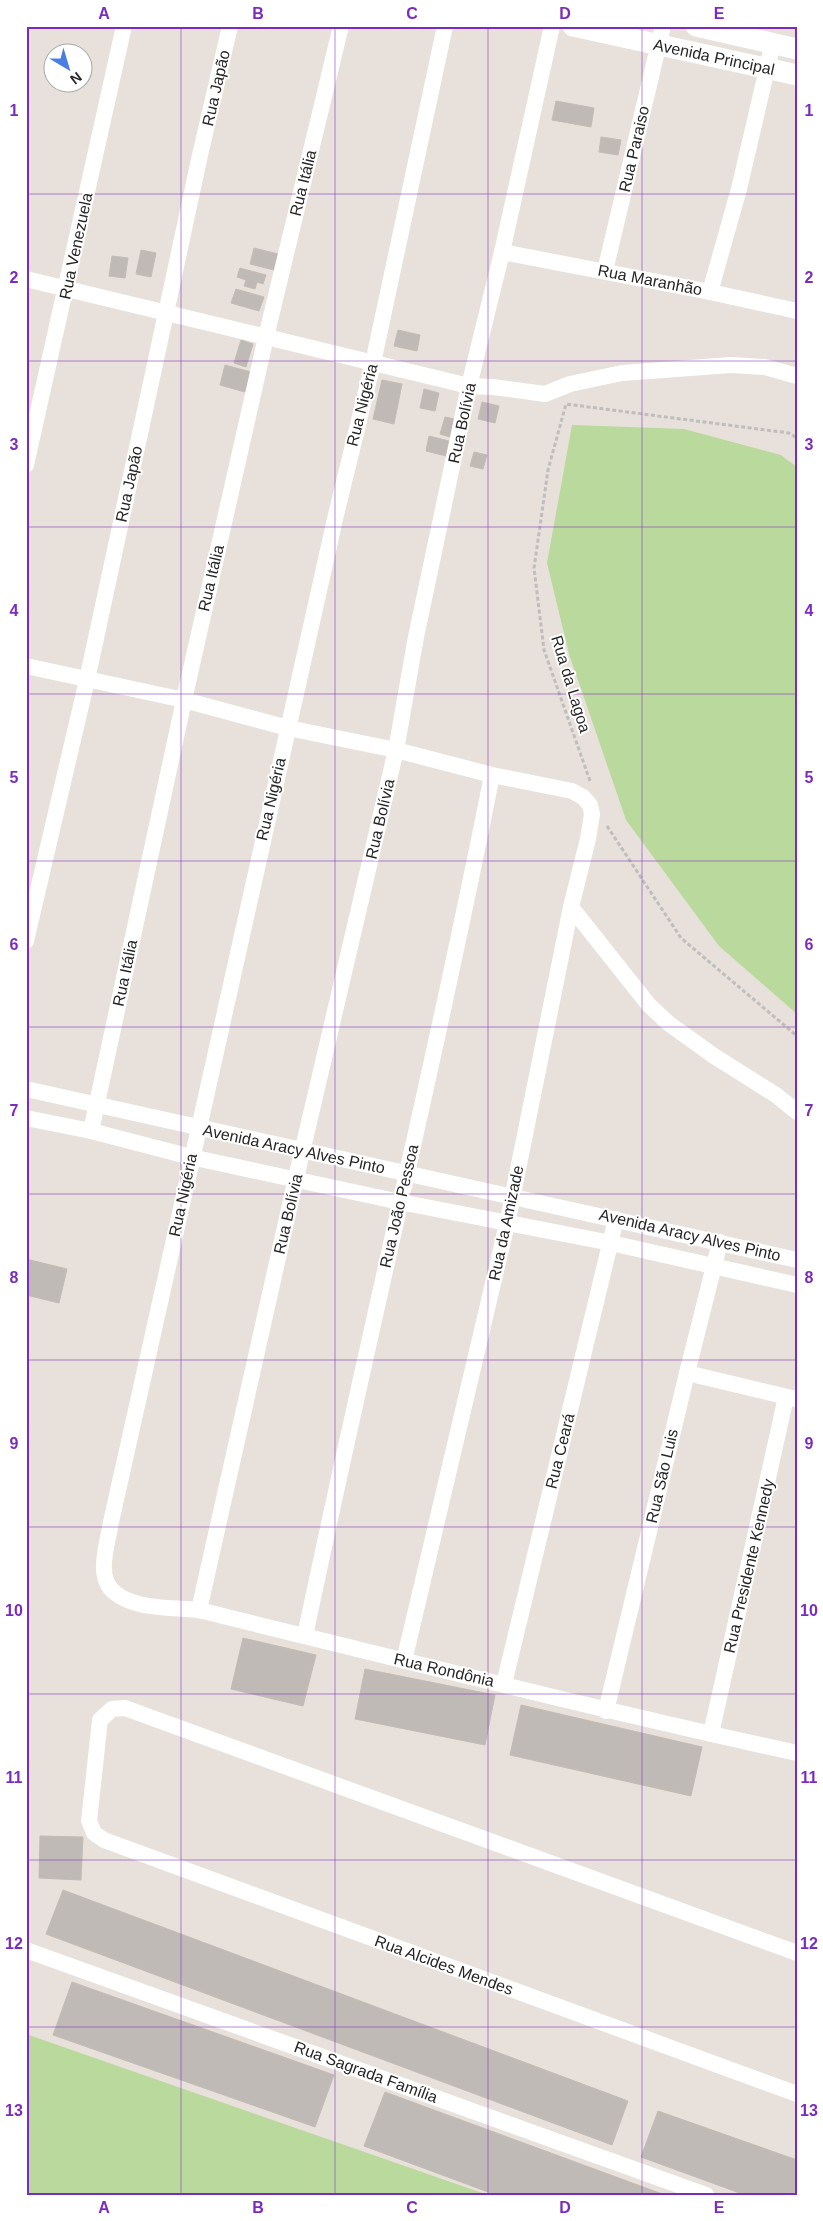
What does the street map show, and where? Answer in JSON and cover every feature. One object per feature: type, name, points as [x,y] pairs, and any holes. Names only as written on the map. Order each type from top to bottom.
[{"type":"street","name":"Rua Venezuela","points":[[26,465],[124,26]]},
{"type":"street","name":"Rua Japão","points":[[26,941],[87,680],[200,155],[230,26]]},
{"type":"street","name":"Rua Itália","points":[[91,1131],[184,700],[266,337],[341,26]]},
{"type":"street","name":"Rua Nigéria","points":[[103,1574],[111,1522],[162,1298],[197,1128],[334,518],[373,363],[445,26]]},
{"type":"street","name":"Rua Bolívia","points":[[199,1610],[296,1178],[396,750],[416,637],[469,386],[502,252],[552,26]]},
{"type":"street","name":"Avenida Principal","points":[[573,26],[661,36],[766,69],[797,75]]},
{"type":"street","name":"Avenida Principal","points":[[696,26],[797,49]]},
{"type":"street","name":"Rua Paraiso","points":[[605,271],[661,36]]},
{"type":"street","points":[[710,292],[739,189],[773,44]]},
{"type":"street","name":"Rua Maranhão","points":[[502,252],[605,271],[797,311]]},
{"type":"street","points":[[26,279],[469,386],[493,386],[545,394],[570,384],[622,373],[731,365],[765,367],[797,376]]},
{"type":"street","points":[[26,666],[184,700],[288,728],[396,750],[492,775]]},
{"type":"street","name":"Rua da Amizade","points":[[404,1661],[508,1224],[534,1086],[571,907],[588,840],[592,814],[590,805],[583,797],[572,791],[492,775]]},
{"type":"street","name":"Rua João Pessoa","points":[[305,1636],[455,961],[492,775]]},
{"type":"street","points":[[571,907],[648,1004],[668,1022],[714,1056],[776,1094],[797,1112]]},
{"type":"street","name":"Avenida Aracy Alves Pinto","points":[[26,1089],[303,1152],[514,1196],[797,1260]]},
{"type":"street","name":"Avenida Aracy Alves Pinto","points":[[26,1118],[91,1131],[191,1157],[296,1178],[400,1202],[611,1243],[797,1285]]},
{"type":"street","name":"Rua Ceará","points":[[504,1684],[616,1219]]},
{"type":"street","name":"Rua São Luis","points":[[606,1711],[686,1373],[720,1242]]},
{"type":"street","points":[[686,1373],[791,1398]]},
{"type":"street","name":"Rua Presidente Kennedy","points":[[711,1734],[791,1398]]},
{"type":"street","name":"Rua Rondônia","points":[[103,1574],[108,1586],[122,1597],[142,1604],[199,1610],[504,1684],[606,1711],[797,1753]]},
{"type":"street","name":"Rua Alcides Mendes","points":[[797,1953],[125,1708],[112,1709],[100,1720],[89,1821],[94,1833],[114,1844],[797,2094]]},
{"type":"street","name":"Rua Sagrada Família","points":[[26,1950],[706,2195]]},
{"type":"path","name":"Rua da Lagoa","points":[[592,787],[544,650],[534,568],[548,470],[566,404],[790,433],[797,438]]},
{"type":"path","points":[[606,823],[609,831],[681,938],[797,1036]]},
{"type":"green space","points":[[572,425],[684,429],[781,455],[797,467],[797,1014],[719,946],[626,820],[569,654],[547,563]]},
{"type":"green space","points":[[26,2034],[488,2195],[26,2195]]},
{"type":"building","points":[[556,101],[594,108],[591,127],[552,120]]},
{"type":"building","points":[[601,137],[621,140],[618,155],[599,152]]},
{"type":"building","points":[[254,248],[278,254],[274,270],[250,264]]},
{"type":"building","points":[[141,250],[156,253],[151,277],[136,274]]},
{"type":"building","points":[[112,256],[128,258],[125,278],[109,276]]},
{"type":"building","points":[[240,268],[266,275],[263,284],[257,282],[255,289],[244,286],[246,280],[237,277]]},
{"type":"building","points":[[236,289],[264,297],[259,311],[231,303]]},
{"type":"building","points":[[398,330],[420,335],[417,351],[394,346]]},
{"type":"building","points":[[241,340],[253,344],[246,367],[234,363]]},
{"type":"building","points":[[225,365],[251,372],[245,392],[220,385]]},
{"type":"building","points":[[382,380],[402,384],[394,424],[373,419]]},
{"type":"building","points":[[424,389],[439,393],[435,411],[420,408]]},
{"type":"building","points":[[482,402],[499,406],[495,423],[478,419]]},
{"type":"building","points":[[445,417],[454,419],[450,437],[440,434]]},
{"type":"building","points":[[429,436],[449,441],[446,456],[426,451]]},
{"type":"building","points":[[474,452],[487,455],[483,469],[470,466]]},
{"type":"building","points":[[26,1259],[67,1269],[59,1303],[26,1295]]},
{"type":"building","points":[[243,1638],[316,1655],[303,1706],[231,1689]]},
{"type":"building","points":[[365,1669],[495,1695],[485,1745],[355,1719]]},
{"type":"building","points":[[521,1705],[702,1747],[691,1796],[510,1755]]},
{"type":"building","points":[[40,1836],[83,1837],[81,1880],[39,1878]]},
{"type":"building","points":[[63,1890],[628,2101],[612,2145],[46,1934]]},
{"type":"building","points":[[72,1982],[334,2075],[315,2127],[53,2035]]},
{"type":"building","points":[[385,2092],[665,2195],[496,2195],[364,2146]]},
{"type":"building","points":[[658,2111],[797,2160],[797,2195],[745,2195],[641,2157]]}]
